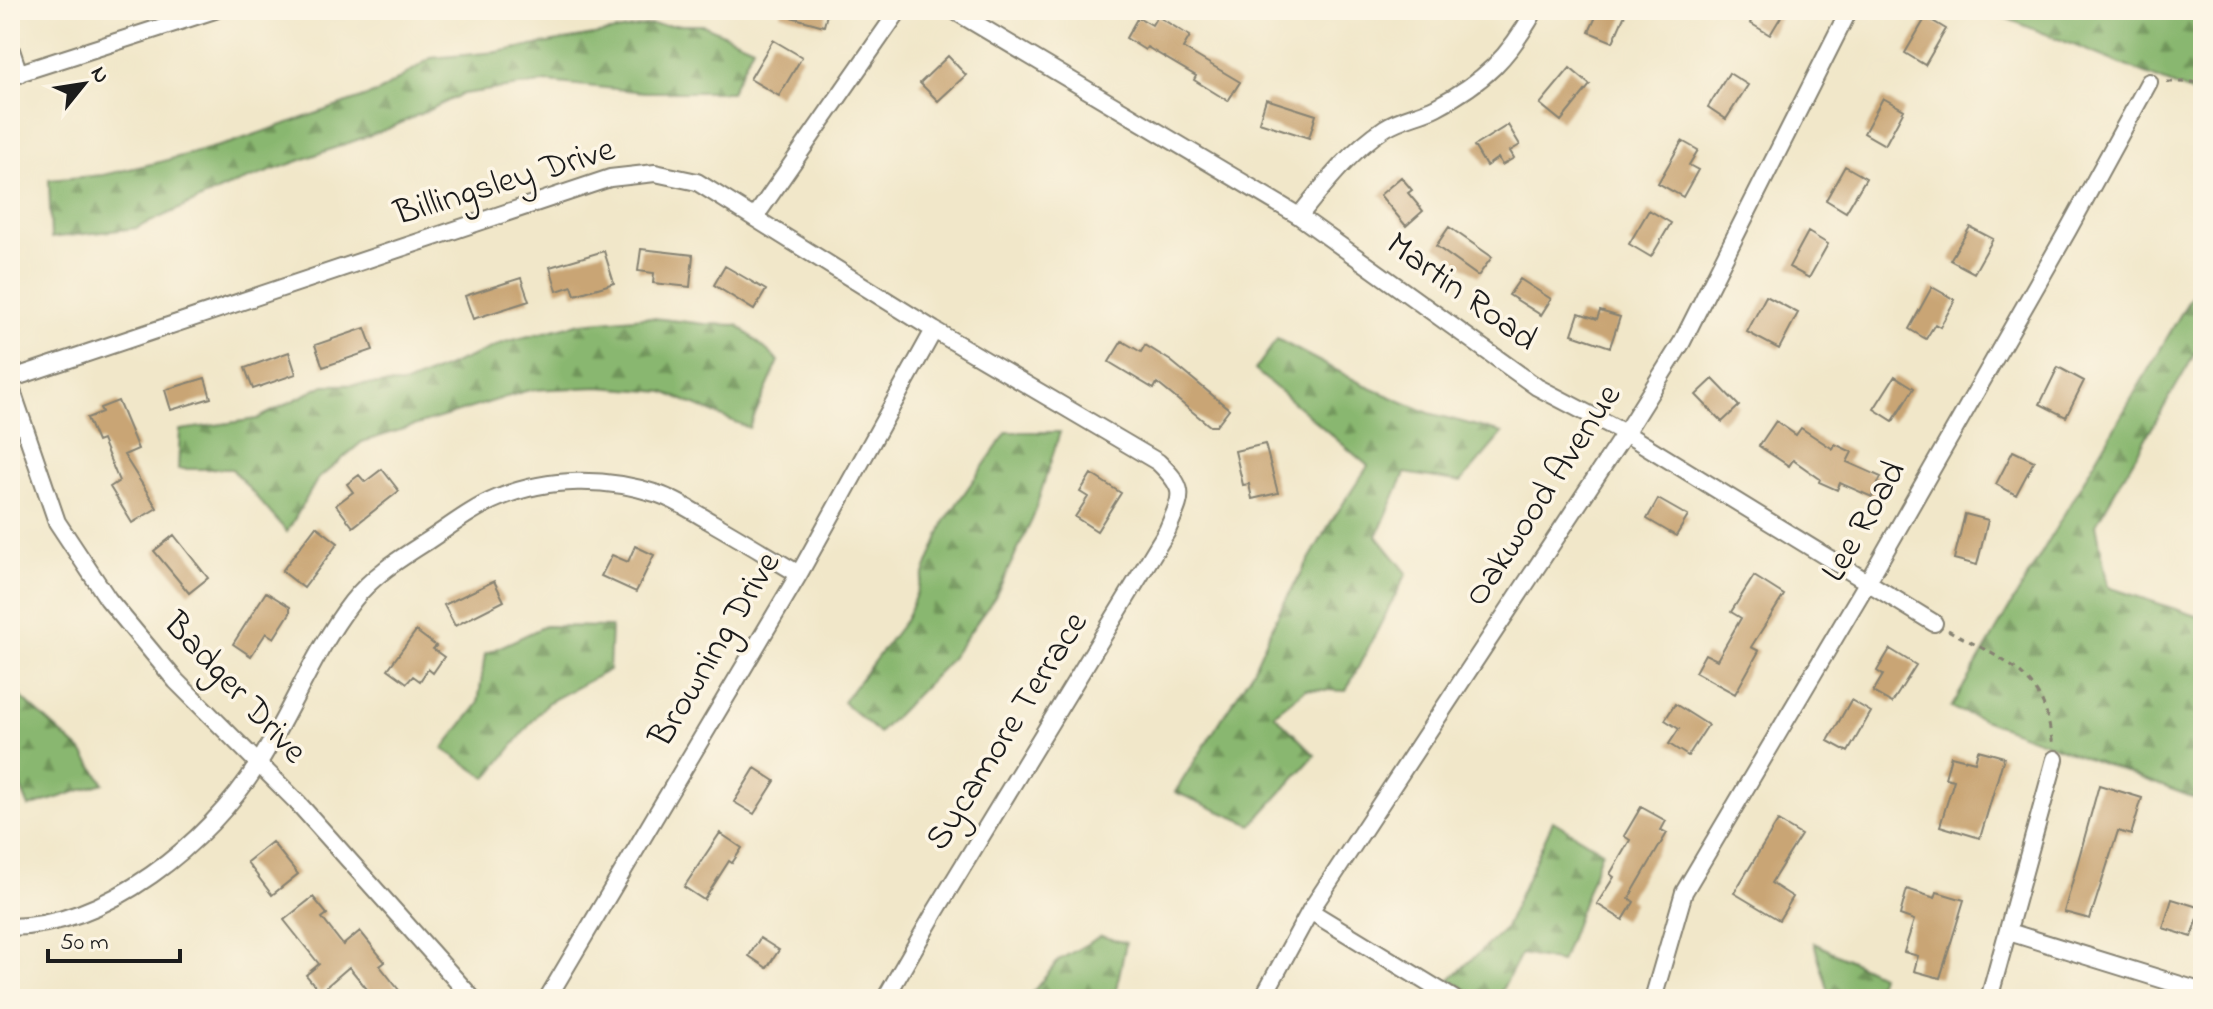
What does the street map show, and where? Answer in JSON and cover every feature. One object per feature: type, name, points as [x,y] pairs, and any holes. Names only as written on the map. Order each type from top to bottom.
[{"type":"street","points":[[10,47],[14,75],[215,10]]},
{"type":"street","points":[[755,217],[899,10]]},
{"type":"street","name":"Martin Road","points":[[953,10],[1299,216],[1537,387],[1625,433],[1934,623]]},
{"type":"street","points":[[1299,216],[1334,173],[1386,127],[1435,108],[1487,73],[1508,54],[1535,10]]},
{"type":"street","name":"Oakwood Avenue","points":[[1262,999],[1310,911],[1682,342],[1849,10]]},
{"type":"street","name":"Lee Road","points":[[1653,999],[1684,892],[1867,583],[2149,82]]},
{"type":"street","name":"Billingsley Drive","points":[[10,379],[610,178],[655,173],[697,182],[934,330],[1158,462],[1177,484],[1181,496]]},
{"type":"street","name":"Browning Drive","points":[[547,999],[799,574],[934,330]]},
{"type":"street","name":"Badger Drive","points":[[10,385],[57,522],[108,599],[176,681],[297,802],[473,999]]},
{"type":"street","points":[[10,927],[34,926],[74,916],[139,883],[174,858],[234,798],[258,765],[335,627],[370,581],[495,499],[519,490],[564,482],[593,481],[636,487],[662,495],[799,574]]},
{"type":"street","name":"Sycamore Terrace","points":[[885,999],[1167,531],[1181,496]]},
{"type":"street","points":[[1989,999],[2055,759]]},
{"type":"street","points":[[1310,911],[1454,999]]},
{"type":"street","points":[[2009,932],[2203,992]]},
{"type":"path","points":[[2149,82],[2203,82]]},
{"type":"path","points":[[1934,623],[2010,666],[2034,688],[2042,702],[2055,759]]},
{"type":"green space","points":[[1986,10],[2203,10],[2203,97]]},
{"type":"green space","points":[[650,25],[703,25],[753,47],[731,92],[644,92],[548,82],[463,94],[390,128],[232,185],[137,228],[51,238],[49,180],[103,175],[230,143],[379,92],[431,58],[497,52]]},
{"type":"green space","points":[[2203,276],[2203,340],[2096,524],[2108,587],[2203,618],[2203,801],[1951,708]]},
{"type":"green space","points":[[645,317],[738,325],[779,361],[749,428],[664,392],[599,387],[529,390],[362,442],[317,480],[287,532],[232,469],[178,469],[180,430],[257,419],[324,385],[406,384],[505,342],[581,323]]},
{"type":"green space","points":[[1277,339],[1368,387],[1429,413],[1503,433],[1461,482],[1405,473],[1377,536],[1407,573],[1346,691],[1306,689],[1274,714],[1315,755],[1252,825],[1175,792],[1253,670],[1280,610],[1329,525],[1368,466],[1255,370]]},
{"type":"green space","points":[[1007,432],[1060,432],[1032,520],[995,597],[949,661],[879,733],[843,702],[906,619],[945,521]]},
{"type":"green space","points":[[545,626],[611,627],[609,670],[547,703],[487,778],[443,749],[478,704],[485,654]]},
{"type":"green space","points":[[10,687],[83,753],[104,783],[29,807],[10,760]]},
{"type":"green space","points":[[1553,821],[1602,851],[1561,962],[1521,954],[1497,999],[1481,999],[1450,979],[1504,930]]},
{"type":"green space","points":[[1101,936],[1126,943],[1114,999],[1027,999],[1059,960]]},
{"type":"green space","points":[[1814,943],[1880,975],[1873,999],[1831,999]]},
{"type":"building","points":[[781,10],[828,10],[824,26],[780,14]]},
{"type":"building","points":[[1599,10],[1627,10],[1613,42],[1589,32]]},
{"type":"building","points":[[1758,10],[1785,10],[1770,35],[1750,23]]},
{"type":"building","points":[[1157,16],[1190,36],[1183,48],[1240,82],[1228,101],[1194,80],[1196,76],[1126,38],[1138,17],[1152,25]]},
{"type":"building","points":[[1926,17],[1946,29],[1925,65],[1905,53]]},
{"type":"building","points":[[773,40],[802,57],[779,96],[750,79]]},
{"type":"building","points":[[948,56],[966,75],[938,101],[920,83]]},
{"type":"building","points":[[1570,68],[1590,85],[1561,121],[1540,104]]},
{"type":"building","points":[[1729,73],[1748,85],[1726,119],[1708,107]]},
{"type":"building","points":[[1883,98],[1904,110],[1885,145],[1864,133]]},
{"type":"building","points":[[1266,99],[1316,115],[1309,138],[1259,122]]},
{"type":"building","points":[[1508,125],[1520,145],[1510,151],[1514,158],[1502,165],[1498,158],[1486,166],[1474,146]]},
{"type":"building","points":[[1682,141],[1698,150],[1689,165],[1698,170],[1683,197],[1658,183]]},
{"type":"building","points":[[1845,166],[1866,178],[1846,212],[1826,200]]},
{"type":"building","points":[[1401,177],[1412,190],[1408,193],[1423,211],[1406,226],[1380,195]]},
{"type":"building","points":[[1649,210],[1671,223],[1651,257],[1629,244]]},
{"type":"building","points":[[1449,227],[1492,257],[1478,276],[1436,246]]},
{"type":"building","points":[[1970,227],[1993,239],[1974,273],[1950,260]]},
{"type":"building","points":[[1808,232],[1828,244],[1809,278],[1789,267]]},
{"type":"building","points":[[641,249],[693,255],[690,287],[653,283],[654,273],[638,271]]},
{"type":"building","points":[[604,251],[614,283],[575,295],[572,286],[557,291],[550,267]]},
{"type":"building","points":[[725,266],[766,290],[754,310],[714,285]]},
{"type":"building","points":[[521,278],[529,301],[473,319],[465,296]]},
{"type":"building","points":[[1520,279],[1551,299],[1541,315],[1509,295]]},
{"type":"building","points":[[1932,287],[1955,300],[1940,327],[1935,324],[1926,339],[1909,329]]},
{"type":"building","points":[[1766,296],[1798,313],[1779,349],[1747,332]]},
{"type":"building","points":[[1600,311],[1620,317],[1610,347],[1572,334],[1579,313],[1597,319]]},
{"type":"building","points":[[365,328],[373,350],[323,367],[315,345]]},
{"type":"building","points":[[1122,341],[1141,352],[1145,345],[1171,361],[1229,409],[1216,426],[1210,426],[1157,383],[1154,389],[1109,362]]},
{"type":"building","points":[[289,352],[296,374],[253,389],[245,368]]},
{"type":"building","points":[[2058,367],[2084,381],[2066,417],[2040,404]]},
{"type":"building","points":[[1895,376],[1914,388],[1893,421],[1874,409]]},
{"type":"building","points":[[205,378],[211,398],[171,410],[165,390]]},
{"type":"building","points":[[1713,379],[1739,406],[1722,422],[1696,395]]},
{"type":"building","points":[[118,401],[138,449],[124,455],[157,508],[132,523],[110,487],[119,481],[102,440],[97,442],[87,418],[102,412],[100,408]]},
{"type":"building","points":[[1776,421],[1796,435],[1801,428],[1833,449],[1835,444],[1852,452],[1847,462],[1881,477],[1872,497],[1840,483],[1837,490],[1819,482],[1820,479],[1793,460],[1789,466],[1759,446]]},
{"type":"building","points":[[1265,444],[1278,493],[1252,499],[1249,484],[1243,485],[1235,451]]},
{"type":"building","points":[[2013,451],[2034,461],[2016,495],[1996,484]]},
{"type":"building","points":[[382,469],[399,491],[353,527],[336,505],[353,492],[347,484],[359,475],[365,482]]},
{"type":"building","points":[[1091,474],[1121,493],[1097,531],[1075,517],[1088,497],[1080,492]]},
{"type":"building","points":[[1658,499],[1688,516],[1676,536],[1647,519]]},
{"type":"building","points":[[1965,514],[1988,520],[1977,565],[1954,559]]},
{"type":"building","points":[[316,526],[338,543],[304,588],[282,571]]},
{"type":"building","points":[[174,535],[208,578],[189,593],[154,551]]},
{"type":"building","points":[[635,546],[654,555],[636,592],[601,576],[612,555],[628,562]]},
{"type":"building","points":[[1754,576],[1784,595],[1751,647],[1759,651],[1735,694],[1695,672],[1705,654],[1717,660],[1741,618],[1731,612]]},
{"type":"building","points":[[494,581],[504,601],[455,626],[444,605]]},
{"type":"building","points":[[266,592],[290,607],[290,613],[274,638],[266,633],[251,656],[233,644]]},
{"type":"building","points":[[416,631],[436,646],[433,649],[444,657],[433,673],[428,669],[420,681],[413,676],[407,683],[388,669]]},
{"type":"building","points":[[1890,649],[1916,665],[1892,703],[1873,692],[1883,675],[1877,671]]},
{"type":"building","points":[[1851,700],[1871,712],[1848,752],[1828,741]]},
{"type":"building","points":[[1675,704],[1708,725],[1688,756],[1669,744],[1679,729],[1665,720]]},
{"type":"building","points":[[1978,750],[2004,757],[1980,838],[1940,826],[1954,780],[1945,778],[1951,756],[1975,762]]},
{"type":"building","points":[[755,768],[775,781],[754,814],[734,802]]},
{"type":"building","points":[[2099,785],[2142,798],[2131,835],[2118,831],[2090,919],[2064,912]]},
{"type":"building","points":[[1641,807],[1666,821],[1661,830],[1667,833],[1629,898],[1634,902],[1623,920],[1597,904],[1614,877],[1610,874],[1630,840],[1624,836]]},
{"type":"building","points":[[1778,821],[1801,835],[1771,883],[1793,897],[1779,920],[1734,893]]},
{"type":"building","points":[[720,833],[742,848],[732,863],[729,861],[704,900],[684,887]]},
{"type":"building","points":[[272,842],[298,874],[272,895],[247,862]]},
{"type":"building","points":[[1907,889],[1935,898],[1937,892],[1964,900],[1940,978],[1914,971],[1918,956],[1904,952],[1914,920],[1900,915]]},
{"type":"building","points":[[313,897],[327,914],[322,918],[343,945],[360,931],[385,962],[380,966],[406,999],[375,999],[349,967],[320,992],[306,975],[319,964],[284,920]]},
{"type":"building","points":[[2172,899],[2201,908],[2192,937],[2163,928]]},
{"type":"building","points":[[760,938],[779,950],[767,968],[749,956]]}]
